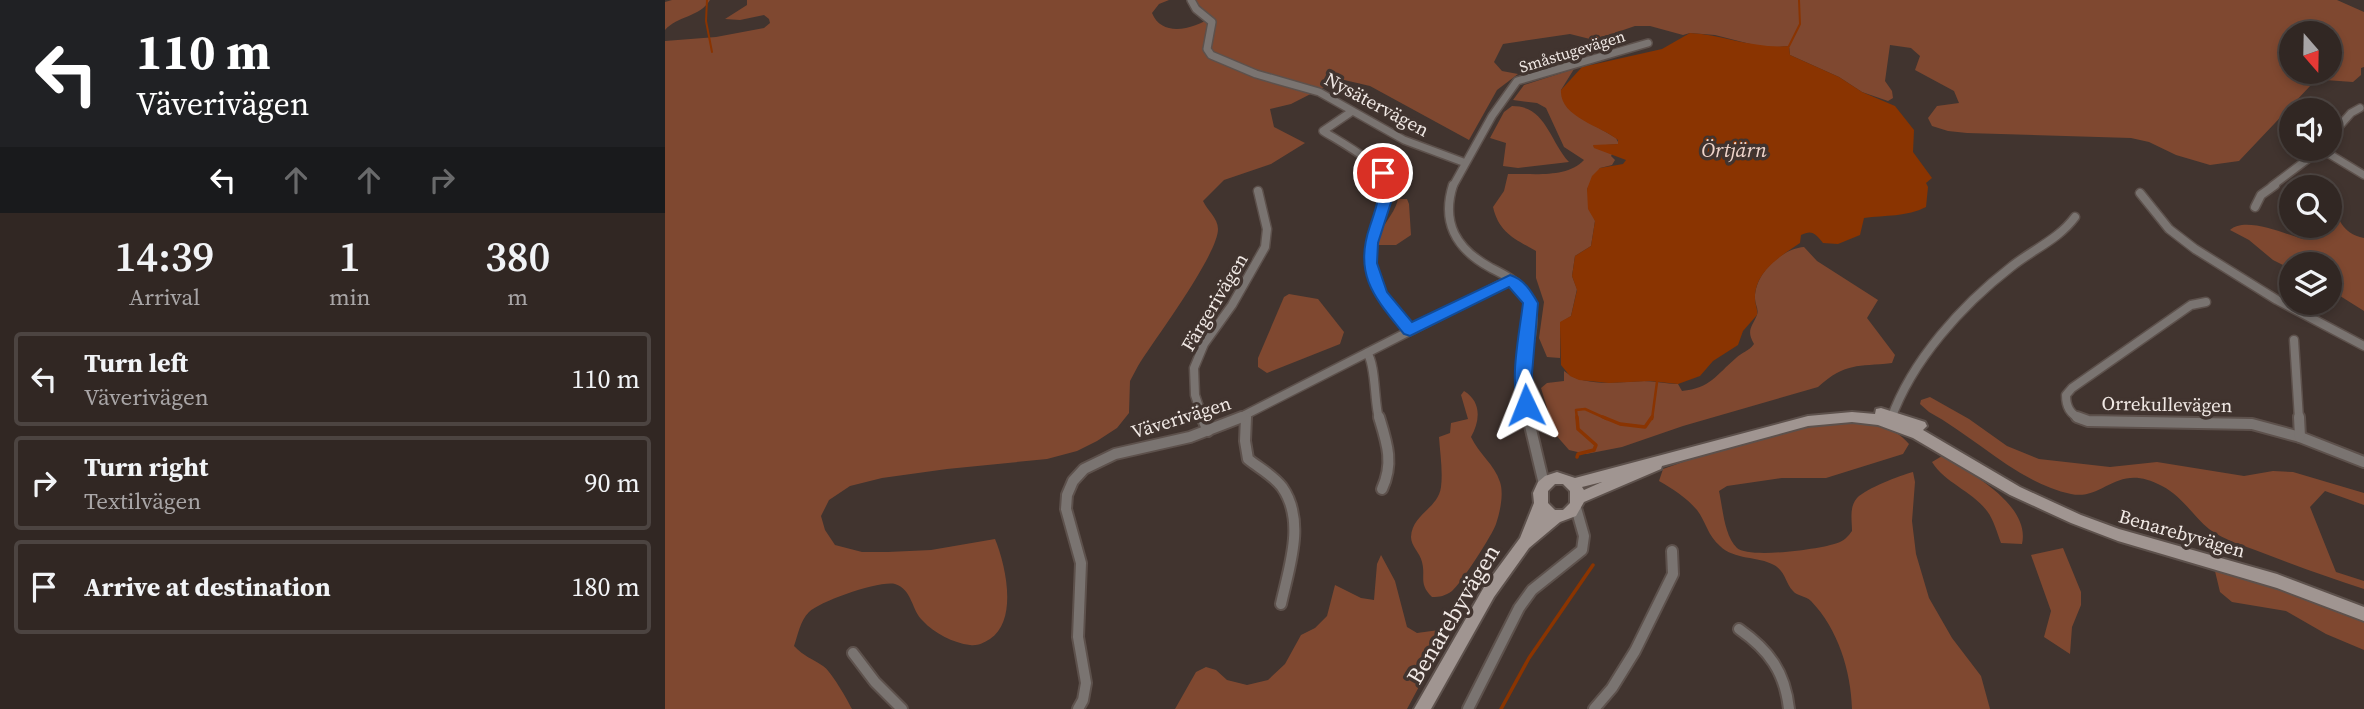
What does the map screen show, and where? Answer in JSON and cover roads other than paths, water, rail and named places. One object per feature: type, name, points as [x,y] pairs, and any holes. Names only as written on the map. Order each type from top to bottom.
[{"type":"street","name":"Nysätervägen","points":[[1191,0],[1196,9],[1212,22],[1207,49],[1211,55],[1256,74],[1319,92],[1419,148],[1463,162]]},
{"type":"street","name":"Småstugevägen","points":[[1463,162],[1517,81],[1648,43]]},
{"type":"street","points":[[2342,123],[2360,108]]},
{"type":"street","points":[[1351,112],[1323,131],[1372,163],[1387,180],[1385,204],[1371,243],[1370,271],[1380,294],[1410,330]]},
{"type":"street","points":[[2255,207],[2261,195],[2305,161]]},
{"type":"street","points":[[2341,161],[2364,175]]},
{"type":"street","points":[[1463,162],[1447,196],[1447,210],[1453,230],[1459,241],[1477,260],[1510,280],[1525,292],[1531,303],[1525,392],[1529,424],[1541,461],[1558,482],[1585,540],[1582,550],[1532,590],[1519,608],[1468,709]]},
{"type":"street","name":"Färgerivägen","points":[[1208,431],[1193,385],[1195,360],[1199,349],[1228,312],[1267,241],[1266,214],[1259,202],[1258,191]]},
{"type":"street","points":[[2140,193],[2169,229],[2195,249],[2277,300],[2364,346]]},
{"type":"street","points":[[1891,419],[1901,394],[1944,331],[1996,278],[2075,217]]},
{"type":"street","name":"Väverivägen","points":[[1078,709],[1086,691],[1078,641],[1083,580],[1079,550],[1066,505],[1067,493],[1082,472],[1101,459],[1208,431],[1246,415],[1510,280]]},
{"type":"street","name":"Orrekullevägen","points":[[2206,302],[2191,305],[2072,388],[2066,395],[2066,406],[2071,413],[2088,421],[2104,422],[2244,423],[2300,437],[2364,462]]},
{"type":"street","points":[[2294,340],[2300,437]]},
{"type":"street","points":[[1367,353],[1371,358],[1374,398],[1392,471],[1382,489]]},
{"type":"street","points":[[1246,415],[1248,459],[1283,487],[1291,509],[1293,547],[1281,604]]},
{"type":"street","name":"Benarebyvägen","points":[[1422,709],[1489,592],[1524,543],[1540,504],[1538,493],[1558,482],[1665,460],[1808,421],[1852,417],[1891,419],[2036,502],[2118,535],[2277,581],[2364,614]]},
{"type":"street","name":"Benarebyvägen","points":[[1524,543],[1569,509],[1665,460]]},
{"type":"street","points":[[1540,504],[1548,512],[1569,509]]},
{"type":"street","points":[[1594,709],[1612,688],[1641,639],[1673,573],[1672,551]]},
{"type":"street","points":[[1739,629],[1758,641],[1775,660],[1784,678],[1789,709]]},
{"type":"street","points":[[853,653],[875,682],[902,709]]},
{"type":"water","name":"Örtjärn","points":[[1690,33],[1764,46],[1789,46],[1790,55],[1895,106],[1914,130],[1913,152],[1932,178],[1926,183],[1926,207],[1904,214],[1864,218],[1860,235],[1838,244],[1823,243],[1811,233],[1801,235],[1800,243],[1770,265],[1759,280],[1755,298],[1757,315],[1743,331],[1738,345],[1713,361],[1700,376],[1678,384],[1579,380],[1570,376],[1561,365],[1560,322],[1571,316],[1577,290],[1572,276],[1575,256],[1591,246],[1595,221],[1588,209],[1587,189],[1592,176],[1600,168],[1623,164],[1626,160],[1594,148],[1593,145],[1618,144],[1618,140],[1574,114],[1562,99],[1561,90],[1582,67],[1662,49]]},
{"type":"waterway","points":[[707,0],[706,21],[712,52]]},
{"type":"waterway","points":[[1789,46],[1800,24],[1799,0]]},
{"type":"waterway","points":[[1652,419],[1657,382]]},
{"type":"waterway","points":[[1577,419],[1576,410],[1585,409],[1607,419]]},
{"type":"waterway","points":[[1577,417],[1578,429],[1596,445],[1594,450],[1578,454],[1577,457]]},
{"type":"waterway","points":[[1603,417],[1620,424],[1645,427],[1652,417]]},
{"type":"waterway","points":[[1501,709],[1529,658],[1593,565]]}]
